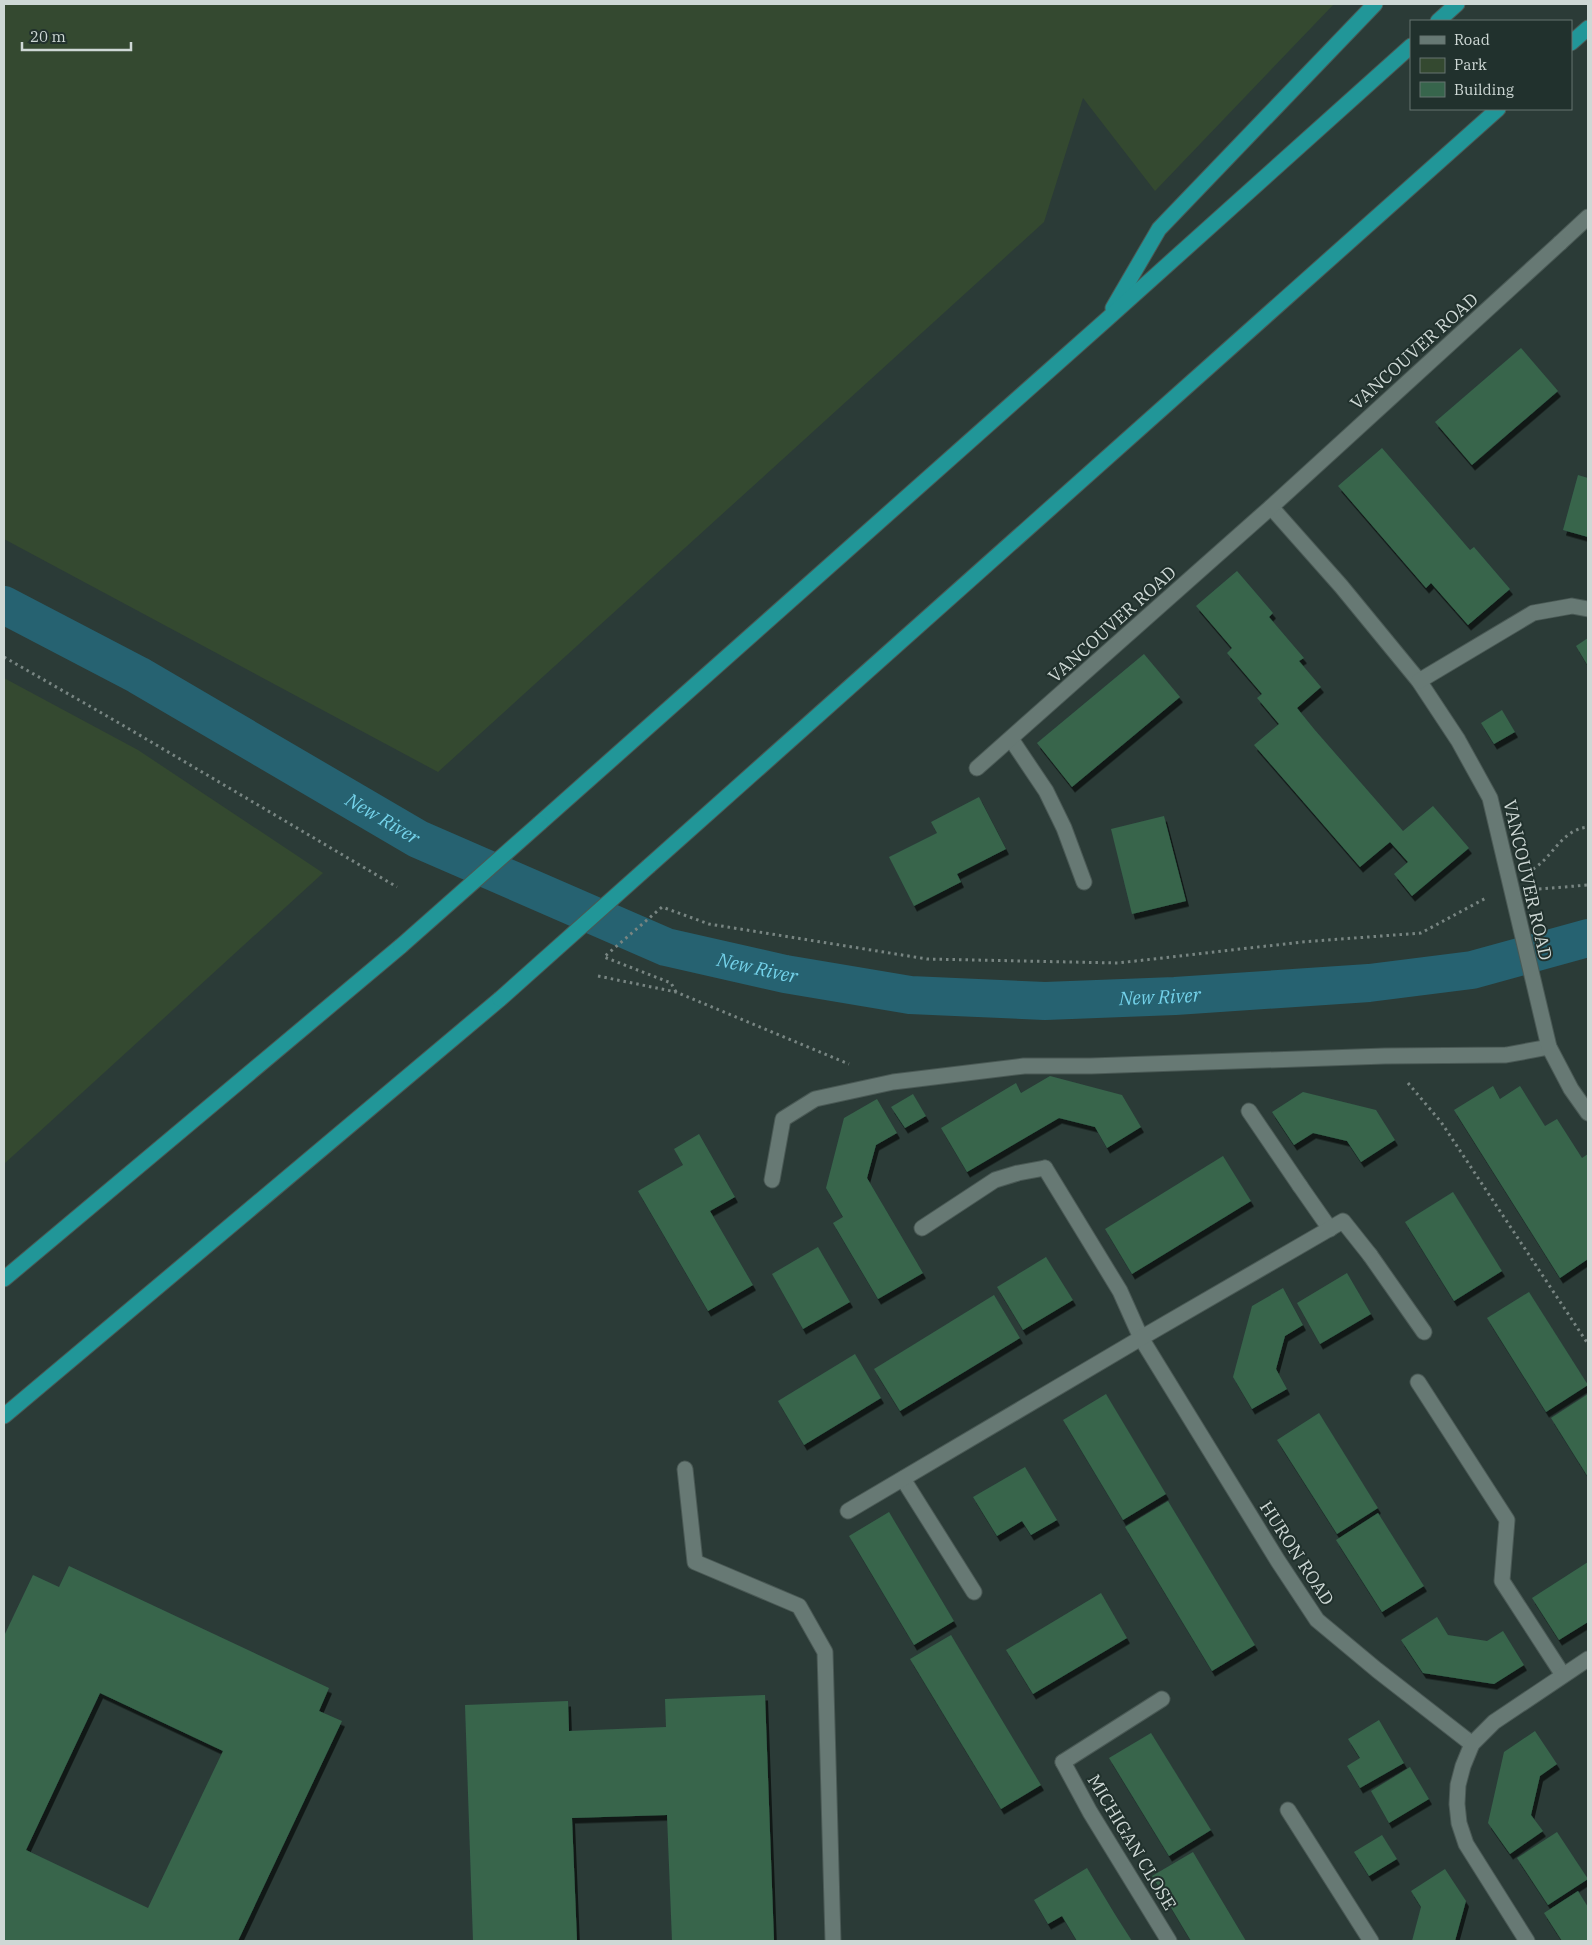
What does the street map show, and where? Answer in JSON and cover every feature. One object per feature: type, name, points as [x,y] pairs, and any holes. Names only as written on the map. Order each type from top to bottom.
[{"type":"highway","points":[[1106,320],[1159,229],[1375,4]]},
{"type":"highway","points":[[1439,20],[1457,4]]},
{"type":"highway","points":[[1572,42],[1588,28]]},
{"type":"highway","points":[[4,1279],[401,946],[1106,320],[1410,47]]},
{"type":"highway","points":[[4,1416],[500,999],[1497,110]]},
{"type":"street","name":"VANCOUVER ROAD","points":[[977,768],[1271,507],[1588,217]]},
{"type":"street","name":"VANCOUVER ROAD","points":[[1271,507],[1341,586],[1419,681],[1458,740],[1490,798],[1549,1047],[1571,1089],[1588,1113]]},
{"type":"street","points":[[1419,681],[1533,613],[1572,606],[1588,609]]},
{"type":"street","points":[[1011,739],[1046,791],[1064,828],[1084,882]]},
{"type":"street","points":[[772,1180],[783,1119],[815,1099],[893,1082],[1024,1066],[1091,1066],[1385,1056],[1506,1055],[1549,1047]]},
{"type":"street","points":[[1249,1111],[1300,1186],[1337,1225],[1370,1255],[1424,1332]]},
{"type":"street","name":"HURON ROAD","points":[[922,1228],[995,1180],[1044,1168],[1120,1291],[1141,1338],[1278,1561],[1317,1620],[1472,1744]]},
{"type":"street","points":[[848,1511],[1337,1225]]},
{"type":"street","points":[[1418,1382],[1507,1520],[1502,1581],[1563,1675]]},
{"type":"street","points":[[685,1470],[695,1562],[799,1606],[825,1652],[833,1941]]},
{"type":"street","points":[[903,1478],[974,1592]]},
{"type":"street","points":[[1527,1941],[1466,1844],[1459,1823],[1457,1804],[1458,1784],[1472,1744],[1494,1722],[1588,1659]]},
{"type":"street","name":"MICHIGAN CLOSE","points":[[1162,1699],[1063,1762],[1090,1812],[1169,1941]]},
{"type":"street","points":[[1288,1810],[1371,1941]]},
{"type":"path","points":[[4,657],[397,887]]},
{"type":"path","points":[[1530,871],[1541,864],[1569,833],[1588,827]]},
{"type":"path","points":[[1540,889],[1588,885]]},
{"type":"path","points":[[676,992],[671,983],[604,957],[662,908],[708,924],[927,959],[1118,963],[1302,942],[1421,933],[1484,898]]},
{"type":"path","points":[[598,976],[676,992],[893,1082]]},
{"type":"path","points":[[1385,1056],[1441,1122],[1588,1344]]},
{"type":"green space","points":[[4,4],[1334,4],[1155,191],[1083,98],[1044,222],[438,772],[4,539]]},
{"type":"green space","points":[[4,678],[138,750],[323,873],[4,1164]]},
{"type":"building","points":[[1521,348],[1558,391],[1472,465],[1435,422]]},
{"type":"building","points":[[1382,448],[1470,550],[1474,547],[1510,589],[1468,625],[1431,583],[1426,588],[1338,486]]},
{"type":"building","points":[[1578,475],[1588,478],[1588,537],[1563,530]]},
{"type":"building","points":[[1237,571],[1273,613],[1269,617],[1304,658],[1299,661],[1321,687],[1297,708],[1314,729],[1403,831],[1433,806],[1469,848],[1412,896],[1394,874],[1408,862],[1390,842],[1360,867],[1254,745],[1279,724],[1257,698],[1262,694],[1227,653],[1232,648],[1196,606]]},
{"type":"building","points":[[1588,638],[1588,666],[1576,646]]},
{"type":"building","points":[[1144,654],[1180,697],[1072,787],[1037,743]]},
{"type":"building","points":[[1502,710],[1515,732],[1494,744],[1481,723]]},
{"type":"building","points":[[979,797],[1006,849],[957,874],[961,882],[914,906],[889,857],[937,833],[931,822]]},
{"type":"building","points":[[1164,816],[1186,901],[1132,914],[1111,829]]},
{"type":"building","points":[[1050,1076],[1122,1095],[1141,1127],[1107,1148],[1095,1127],[1059,1118],[967,1172],[941,1128],[1016,1083],[1021,1093]]},
{"type":"building","points":[[1493,1086],[1500,1099],[1520,1086],[1545,1126],[1557,1119],[1582,1158],[1588,1154],[1588,1259],[1560,1278],[1454,1110]]},
{"type":"building","points":[[1303,1092],[1376,1110],[1395,1140],[1361,1162],[1347,1141],[1313,1133],[1294,1145],[1272,1112]]},
{"type":"building","points":[[913,1094],[926,1116],[905,1128],[891,1107]]},
{"type":"building","points":[[877,1099],[897,1133],[876,1145],[867,1178],[923,1273],[878,1299],[833,1223],[843,1217],[826,1188],[844,1118]]},
{"type":"building","points":[[699,1134],[735,1197],[710,1211],[753,1285],[708,1311],[638,1191],[683,1165],[674,1149]]},
{"type":"building","points":[[1223,1156],[1251,1201],[1132,1274],[1105,1229]]},
{"type":"building","points":[[1453,1192],[1502,1271],[1454,1301],[1405,1222]]},
{"type":"building","points":[[818,1247],[850,1302],[803,1329],[772,1274]]},
{"type":"building","points":[[1046,1257],[1073,1300],[1023,1330],[997,1287]]},
{"type":"building","points":[[1347,1273],[1371,1314],[1320,1344],[1297,1303]]},
{"type":"building","points":[[1283,1288],[1303,1325],[1285,1336],[1276,1369],[1287,1389],[1252,1409],[1233,1377],[1252,1306]]},
{"type":"building","points":[[1529,1292],[1588,1385],[1546,1412],[1487,1318]]},
{"type":"building","points":[[994,1295],[1020,1338],[900,1411],[874,1369]]},
{"type":"building","points":[[855,1354],[881,1398],[804,1445],[778,1401]]},
{"type":"building","points":[[1106,1394],[1166,1494],[1123,1520],[1063,1420]]},
{"type":"building","points":[[1588,1394],[1588,1477],[1551,1418]]},
{"type":"building","points":[[1319,1413],[1378,1508],[1337,1534],[1277,1440]]},
{"type":"building","points":[[1025,1467],[1057,1520],[1031,1535],[1022,1521],[997,1536],[973,1497]]},
{"type":"building","points":[[1168,1501],[1255,1645],[1212,1671],[1125,1527]]},
{"type":"building","points":[[889,1512],[954,1621],[914,1645],[849,1536]]},
{"type":"building","points":[[1378,1513],[1424,1586],[1382,1612],[1336,1540]]},
{"type":"building","points":[[1588,1562],[1588,1622],[1559,1640],[1532,1598]]},
{"type":"building","points":[[69,1566],[329,1688],[319,1711],[342,1721],[238,1941],[4,1941],[4,1636],[33,1575],[59,1587]],"holes":[[[100,1693],[223,1751],[148,1908],[26,1850]]]},
{"type":"building","points":[[1101,1593],[1127,1638],[1033,1694],[1006,1650]]},
{"type":"building","points":[[1437,1617],[1448,1635],[1487,1641],[1503,1631],[1524,1665],[1494,1684],[1423,1673],[1401,1640]]},
{"type":"building","points":[[951,1635],[1041,1785],[1001,1809],[910,1659]]},
{"type":"building","points":[[765,1695],[774,1941],[672,1941],[667,1815],[572,1818],[577,1941],[473,1941],[465,1705],[568,1701],[569,1731],[666,1727],[665,1699]]},
{"type":"building","points":[[1379,1720],[1404,1763],[1360,1788],[1347,1766],[1360,1758],[1348,1739]]},
{"type":"building","points":[[1535,1731],[1557,1764],[1540,1776],[1531,1815],[1543,1831],[1510,1854],[1488,1823],[1504,1752]]},
{"type":"building","points":[[1151,1733],[1211,1830],[1169,1856],[1109,1758]]},
{"type":"building","points":[[1410,1767],[1429,1799],[1389,1823],[1371,1791]]},
{"type":"building","points":[[1557,1832],[1588,1879],[1548,1905],[1517,1858]]},
{"type":"building","points":[[1382,1835],[1397,1859],[1369,1876],[1354,1852]]},
{"type":"building","points":[[1193,1852],[1246,1941],[1191,1941],[1152,1876]]},
{"type":"building","points":[[1087,1868],[1132,1941],[1077,1941],[1062,1916],[1048,1924],[1034,1900]]},
{"type":"building","points":[[1445,1869],[1466,1901],[1455,1941],[1412,1941],[1421,1907],[1411,1891]]},
{"type":"building","points":[[1578,1891],[1588,1907],[1588,1941],[1562,1941],[1544,1913]]},
{"type":"waterway","name":"New River","points":[[4,605],[138,675],[418,839],[666,947],[785,974],[910,995],[1045,1001],[1175,996],[1369,983],[1472,970],[1588,938]]}]
